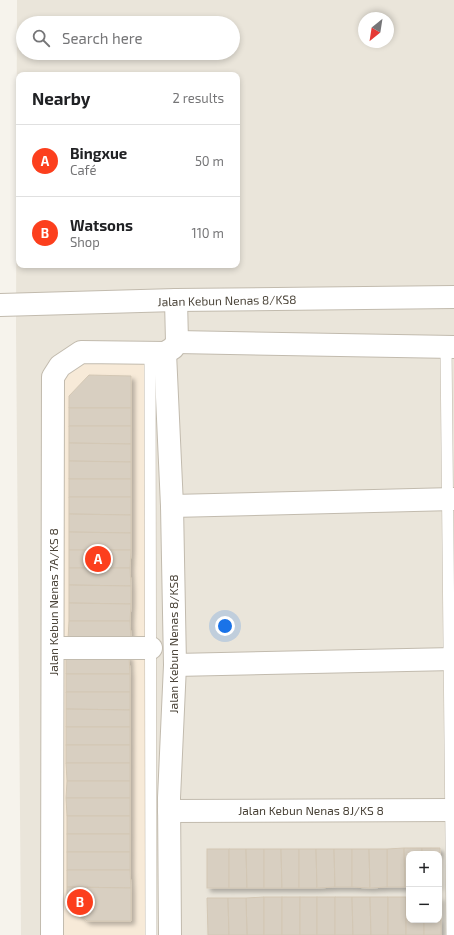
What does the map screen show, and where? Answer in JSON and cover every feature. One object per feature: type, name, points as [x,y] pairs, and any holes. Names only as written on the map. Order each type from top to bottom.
[{"type":"street","name":"Jalan Kebun Nenas 8/KS8","points":[[0,305],[176,300],[454,297]]},
{"type":"street","name":"Jalan Kebun Nenas 8/KS8","points":[[170,935],[169,811],[175,665],[172,506],[164,349],[176,300]]},
{"type":"street","name":"Jalan Kebun Nenas 7A/KS 8","points":[[52,935],[53,377],[60,366],[81,352],[164,349],[450,348]]},
{"type":"street","points":[[172,506],[451,499]]},
{"type":"street","points":[[53,648],[151,648]]},
{"type":"street","points":[[175,665],[452,659]]},
{"type":"street","name":"Jalan Kebun Nenas 8J/KS 8","points":[[169,811],[452,810]]},
{"type":"lane","points":[[450,348],[452,935]]},
{"type":"lane","points":[[151,935],[151,648],[164,349]]},
{"type":"shaded area","points":[[17,0],[454,0],[454,935],[21,935],[16,268],[240,268],[240,72],[17,72],[17,60],[240,60],[240,16],[17,16]]},
{"type":"shaded area","points":[[83,359],[146,360],[146,935],[60,935],[61,379]]},
{"type":"building","points":[[89,375],[131,376],[131,408],[69,408],[69,396]]},
{"type":"building","points":[[69,408],[131,408],[131,426],[69,426]]},
{"type":"building","points":[[69,426],[131,426],[131,444],[69,443]]},
{"type":"building","points":[[69,443],[131,444],[131,462],[69,461]]},
{"type":"building","points":[[69,461],[131,462],[131,479],[69,479]]},
{"type":"building","points":[[69,479],[131,479],[131,497],[69,497]]},
{"type":"building","points":[[69,497],[131,497],[131,515],[69,514]]},
{"type":"building","points":[[69,514],[131,515],[131,533],[69,532]]},
{"type":"building","points":[[69,532],[131,533],[131,550],[69,550]]},
{"type":"building","points":[[69,550],[131,550],[130,568],[69,568]]},
{"type":"building","points":[[69,568],[130,568],[131,586],[69,585]]},
{"type":"building","points":[[69,585],[131,586],[131,604],[69,603]]},
{"type":"building","points":[[69,603],[131,604],[130,621],[69,621]]},
{"type":"building","points":[[69,621],[130,621],[131,639],[68,639]]},
{"type":"building","points":[[66,656],[129,656],[130,674],[66,674]]},
{"type":"building","points":[[66,674],[130,674],[130,692],[66,692]]},
{"type":"building","points":[[66,692],[130,692],[130,710],[66,709]]},
{"type":"building","points":[[66,709],[130,710],[130,727],[66,727]]},
{"type":"building","points":[[66,727],[130,727],[130,745],[66,745]]},
{"type":"building","points":[[66,745],[130,745],[130,763],[66,763]]},
{"type":"building","points":[[66,763],[130,763],[130,781],[67,781]]},
{"type":"building","points":[[67,781],[130,781],[130,798],[66,798]]},
{"type":"building","points":[[66,798],[130,798],[130,816],[67,816]]},
{"type":"building","points":[[67,816],[130,816],[130,834],[67,834]]},
{"type":"building","points":[[67,834],[130,834],[130,852],[67,852]]},
{"type":"building","points":[[404,848],[405,887],[387,887],[387,849]]},
{"type":"building","points":[[404,848],[422,848],[422,851],[406,851],[405,887]]},
{"type":"building","points":[[422,848],[440,848],[440,851],[422,851]]},
{"type":"building","points":[[207,849],[229,849],[229,888],[207,888]]},
{"type":"building","points":[[229,849],[246,849],[247,888],[229,888]]},
{"type":"building","points":[[246,849],[264,849],[264,888],[247,888]]},
{"type":"building","points":[[264,849],[281,849],[282,888],[264,888]]},
{"type":"building","points":[[281,849],[299,849],[299,888],[282,888]]},
{"type":"building","points":[[299,849],[316,849],[317,888],[299,888]]},
{"type":"building","points":[[316,849],[334,849],[335,887],[317,888]]},
{"type":"building","points":[[334,849],[352,849],[352,887],[335,887]]},
{"type":"building","points":[[352,849],[369,849],[370,888],[352,887]]},
{"type":"building","points":[[369,849],[387,849],[387,887],[370,888]]},
{"type":"building","points":[[67,852],[130,852],[130,870],[67,870]]},
{"type":"building","points":[[67,870],[130,870],[131,888],[67,887]]},
{"type":"building","points":[[67,887],[131,888],[131,921],[87,921],[67,904]]},
{"type":"building","points":[[264,897],[264,935],[247,935],[246,898]]},
{"type":"building","points":[[264,897],[282,897],[282,935],[264,935]]},
{"type":"building","points":[[282,897],[300,897],[300,935],[282,935]]},
{"type":"building","points":[[300,897],[317,897],[317,935],[300,935]]},
{"type":"building","points":[[317,897],[335,897],[335,935],[317,935]]},
{"type":"building","points":[[335,897],[352,897],[353,935],[335,935]]},
{"type":"building","points":[[352,897],[370,897],[371,935],[353,935]]},
{"type":"building","points":[[370,897],[388,897],[388,935],[371,935]]},
{"type":"building","points":[[388,897],[406,897],[406,935],[388,935]]},
{"type":"building","points":[[207,898],[228,898],[229,935],[208,935]]},
{"type":"building","points":[[228,898],[246,898],[247,935],[229,935]]},
{"type":"building","points":[[406,923],[424,923],[424,935],[406,935]]},
{"type":"building","points":[[424,923],[441,923],[441,935],[424,935]]},
{"type":"place","name":"Bingxue","points":[[98,559]]},
{"type":"place","name":"Watsons","points":[[80,902]]}]
